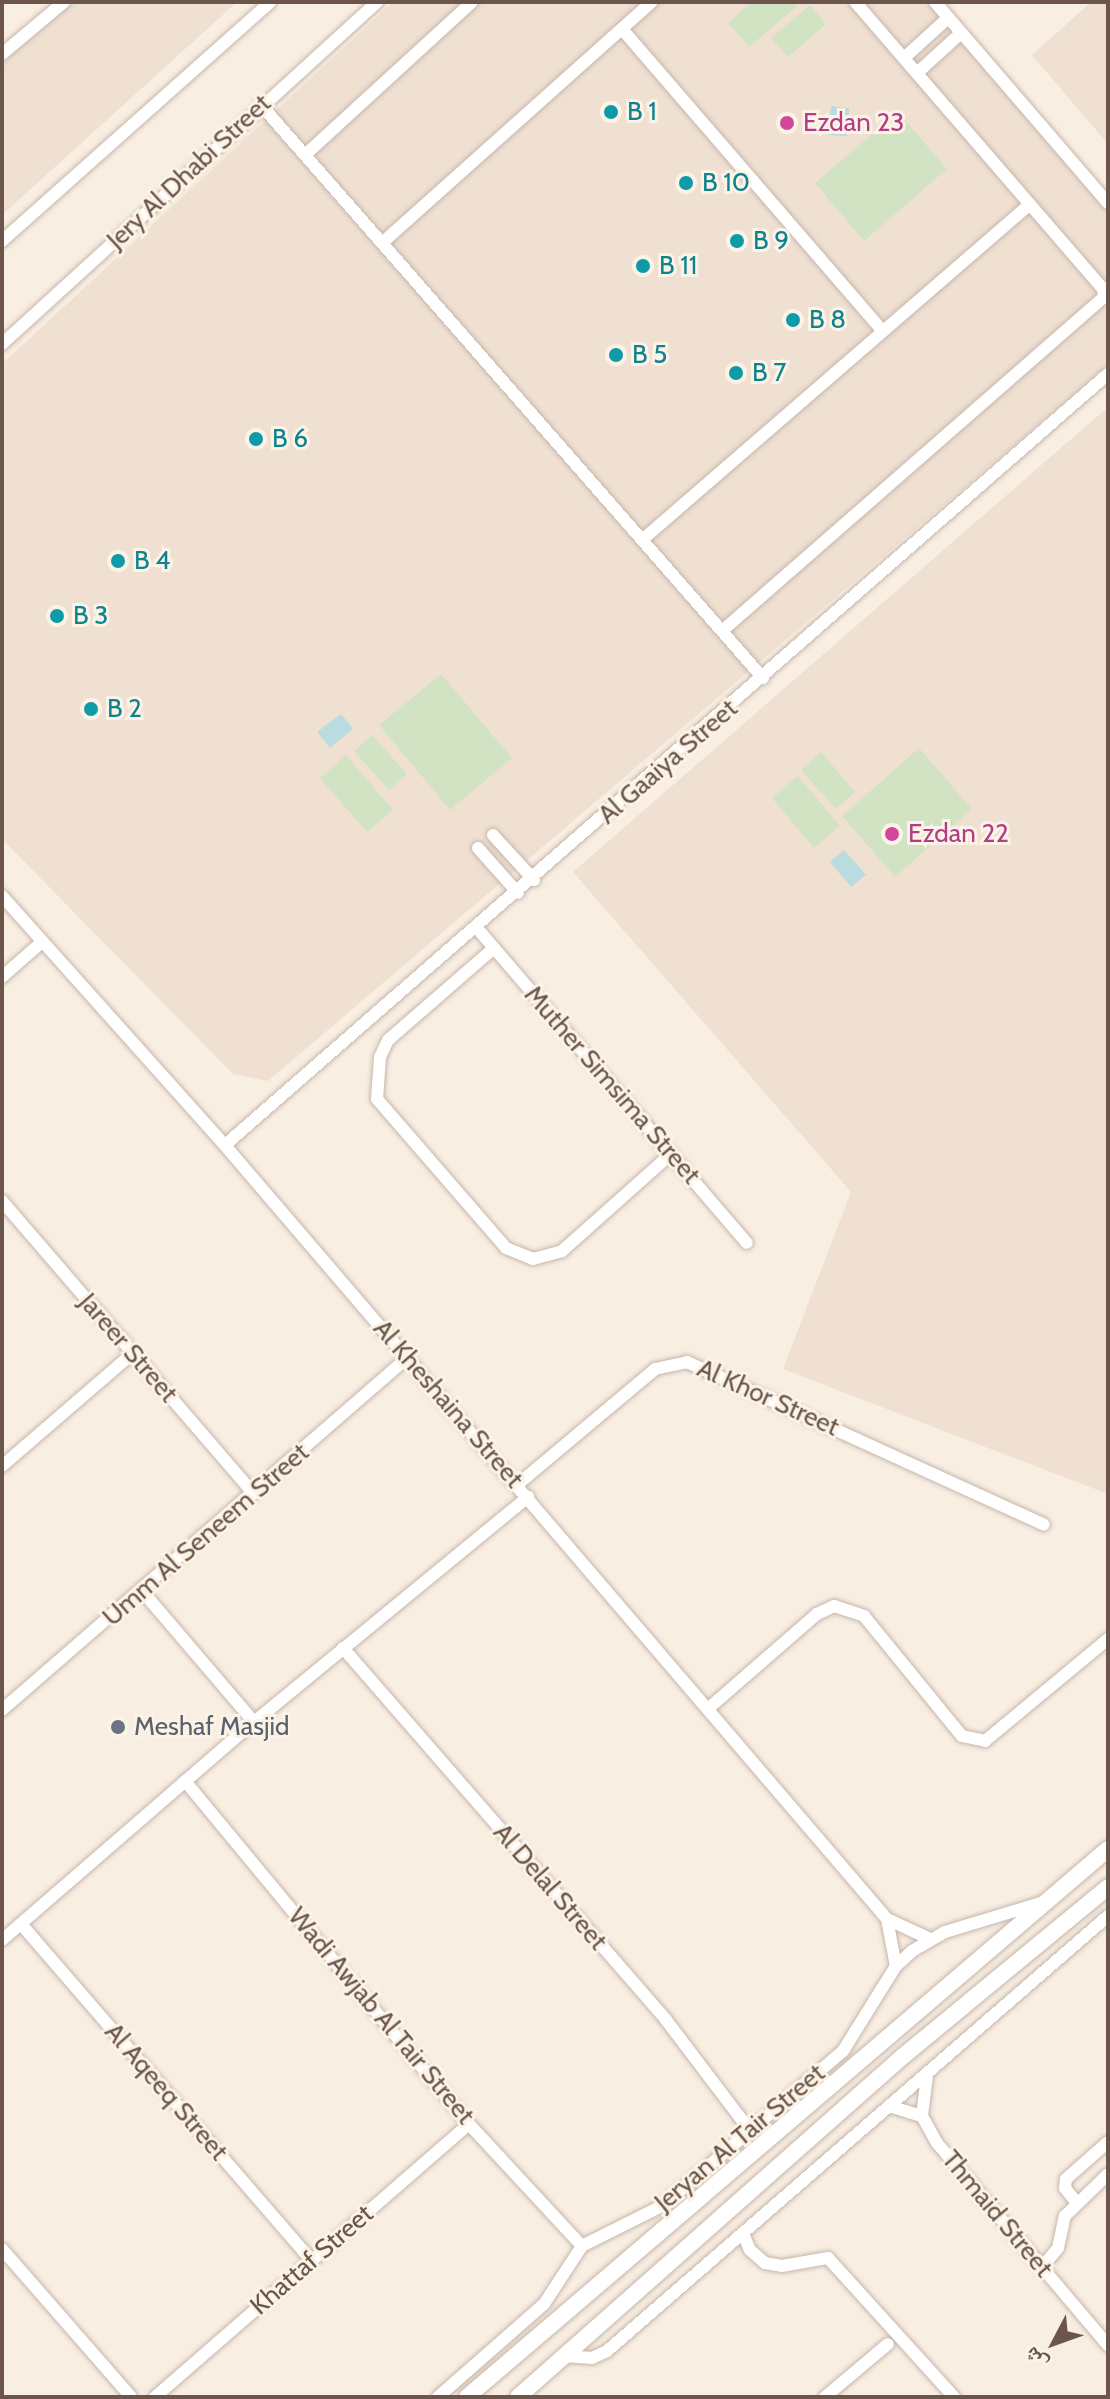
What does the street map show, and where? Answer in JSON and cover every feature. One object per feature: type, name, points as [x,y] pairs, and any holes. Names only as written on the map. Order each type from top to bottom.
[{"type":"street","points":[[2,54],[64,2]]},
{"type":"street","points":[[2,241],[270,2]]},
{"type":"street","name":"Jery Al Dhabi Street","points":[[2,344],[377,2]]},
{"type":"street","points":[[305,155],[472,2]]},
{"type":"street","points":[[382,243],[652,2]]},
{"type":"street","points":[[722,631],[1102,301],[1103,289],[855,2]]},
{"type":"street","points":[[935,2],[1108,203]]},
{"type":"street","points":[[904,58],[948,18]]},
{"type":"street","points":[[622,29],[883,331]]},
{"type":"street","points":[[917,73],[961,33]]},
{"type":"street","points":[[261,105],[763,678]]},
{"type":"street","points":[[642,540],[1030,204]]},
{"type":"street","name":"Al Gaaiya Street","points":[[225,1145],[534,880],[1108,374]]},
{"type":"street","points":[[493,835],[534,880]]},
{"type":"street","points":[[478,848],[518,893]]},
{"type":"street","name":"Al Kheshaina Street","points":[[2,896],[225,1145],[710,1707],[887,1919],[930,1939]]},
{"type":"street","name":"Muther Simsima Street","points":[[476,927],[747,1243]]},
{"type":"street","points":[[2,977],[42,942]]},
{"type":"street","points":[[494,948],[388,1040],[380,1057],[377,1099],[506,1248],[533,1259],[562,1251],[671,1154]]},
{"type":"street","name":"Jareer Street","points":[[5,1210],[254,1494]]},
{"type":"street","points":[[2,1466],[133,1353]]},
{"type":"street","name":"Umm Al Seneem Street","points":[[2,1710],[143,1592],[407,1358]]},
{"type":"street","name":"Al Khor Street","points":[[517,1485],[655,1369],[687,1362],[1044,1525]]},
{"type":"street","points":[[2,1940],[254,1722],[424,1579],[528,1497]]},
{"type":"street","points":[[143,1592],[254,1722]]},
{"type":"street","points":[[710,1707],[807,1623],[834,1606],[864,1616],[962,1736],[985,1741],[1108,1639]]},
{"type":"street","name":"Al Delal Street","points":[[343,1648],[676,2032],[751,2132]]},
{"type":"street","name":"Wadi Awjab Al Tair Street","points":[[185,1781],[469,2124],[582,2246]]},
{"type":"street","name":"Jeryan Al Tair Street","points":[[467,2397],[1108,1849]]},
{"type":"street","name":"Jeryan Al Tair Street","points":[[518,2397],[902,2057],[1108,1887]]},
{"type":"street","name":"Jeryan Al Tair Street","points":[[582,2246],[650,2215],[843,2051],[896,1966],[930,1939],[1048,1901]]},
{"type":"street","points":[[564,2356],[584,2359],[607,2351],[1108,1916]]},
{"type":"street","name":"Al Kheshaina Street","points":[[887,1919],[896,1966]]},
{"type":"street","name":"Al Aqeeq Street","points":[[21,1924],[311,2260]]},
{"type":"street","points":[[889,2106],[922,2116],[928,2072]]},
{"type":"street","name":"Thmaid Street","points":[[922,2116],[937,2143],[1108,2345]]},
{"type":"street","name":"Khattaf Street","points":[[155,2397],[469,2124]]},
{"type":"street","points":[[1077,2203],[1065,2188],[1066,2179],[1108,2142]]},
{"type":"street","points":[[1043,2266],[1053,2256],[1062,2222],[1108,2172],[1095,2154]]},
{"type":"street","points":[[743,2233],[750,2250],[765,2263],[782,2266],[828,2258],[954,2397]]},
{"type":"street","points":[[438,2397],[544,2304],[582,2246]]},
{"type":"street","points":[[2,2249],[131,2397]]},
{"type":"street","points":[[825,2397],[888,2344]]},
{"type":"shaded area","points":[[71,2],[237,2],[2,215],[2,64]]},
{"type":"shaded area","points":[[393,2],[927,2],[1108,213],[1108,365],[268,1081],[233,1074],[2,839],[2,364]]},
{"type":"shaded area","points":[[1091,2],[1108,2],[1108,144],[1032,55]]},
{"type":"shaded area","points":[[1108,407],[1108,1494],[783,1369],[851,1192],[573,872]]},
{"type":"green space","points":[[751,2],[794,2],[797,6],[749,47],[728,23]]},
{"type":"green space","points":[[810,5],[826,24],[788,57],[771,38]]},
{"type":"green space","points":[[898,112],[947,169],[864,241],[815,183]]},
{"type":"green space","points":[[441,674],[512,758],[450,810],[379,725]]},
{"type":"green space","points":[[372,735],[407,774],[389,790],[354,751]]},
{"type":"green space","points":[[919,748],[972,809],[895,877],[842,816]]},
{"type":"green space","points":[[821,752],[855,792],[836,809],[801,770]]},
{"type":"green space","points":[[346,755],[393,810],[367,832],[320,778]]},
{"type":"green space","points":[[798,776],[840,826],[814,848],[772,798]]},
{"type":"water","points":[[831,106],[849,108],[847,136],[828,135]]},
{"type":"water","points":[[341,714],[353,729],[330,748],[317,732]]},
{"type":"water","points":[[844,850],[866,875],[851,887],[830,862]]},
{"type":"place","name":"B 1","points":[[611,112]]},
{"type":"place","name":"Ezdan 23","points":[[787,123]]},
{"type":"place","name":"B 10","points":[[686,183]]},
{"type":"place","name":"B 9","points":[[737,241]]},
{"type":"place","name":"B 11","points":[[643,266]]},
{"type":"place","name":"B 8","points":[[793,320]]},
{"type":"place","name":"B 5","points":[[616,355]]},
{"type":"place","name":"B 7","points":[[736,373]]},
{"type":"place","name":"B 6","points":[[256,439]]},
{"type":"place","name":"B 4","points":[[118,561]]},
{"type":"place","name":"B 3","points":[[57,616]]},
{"type":"place","name":"B 2","points":[[91,709]]},
{"type":"place","name":"Ezdan 22","points":[[892,834]]},
{"type":"place","name":"Meshaf Masjid","points":[[118,1727]]}]
